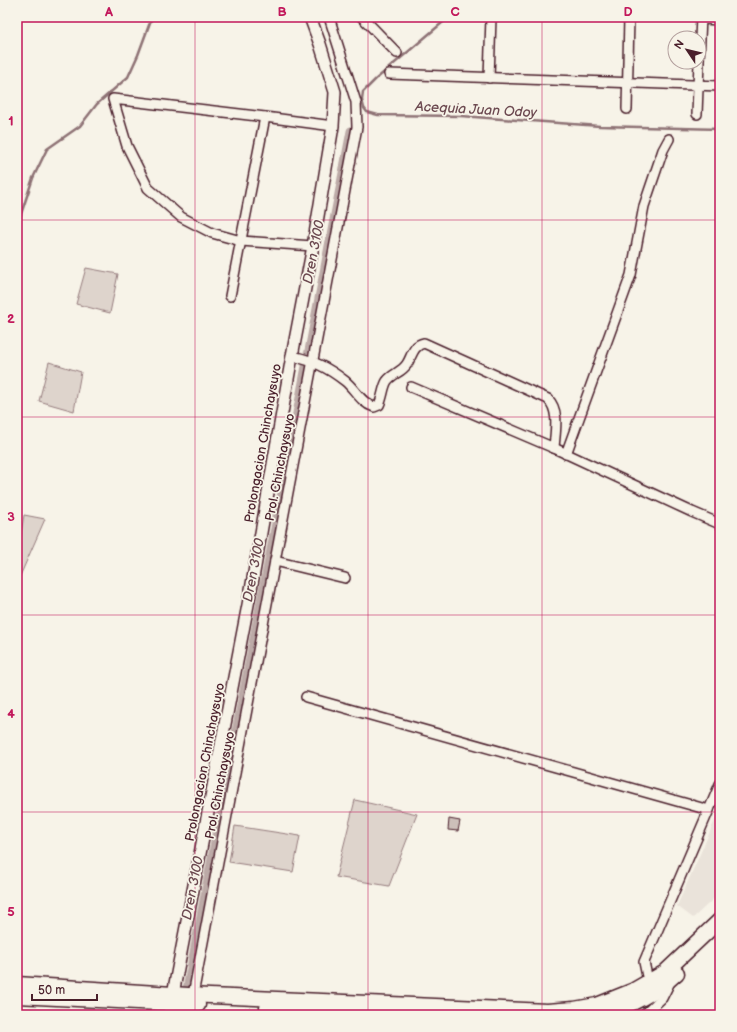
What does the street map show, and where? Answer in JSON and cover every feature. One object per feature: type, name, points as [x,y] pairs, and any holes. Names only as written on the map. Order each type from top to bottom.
[{"type":"highway","points":[[17,996],[181,1002],[547,1011],[574,1009],[598,1005],[632,991],[665,972],[720,920]]},
{"type":"highway","points":[[601,1015],[639,1000],[671,979],[720,933]]},
{"type":"highway","points":[[17,984],[181,1002],[404,1015]]},
{"type":"street","name":"Prolongacion Chinchaysuyo","points":[[181,1002],[251,592],[296,357],[333,126],[335,92],[310,17]]},
{"type":"street","name":"Prol. Chinchaysuyo","points":[[181,1002],[275,561],[311,361],[357,127],[356,102],[329,17]]},
{"type":"street","points":[[362,17],[398,53]]},
{"type":"street","points":[[488,78],[491,17]]},
{"type":"street","points":[[627,109],[629,17]]},
{"type":"street","points":[[700,30],[701,18],[720,20]]},
{"type":"street","points":[[697,114],[699,70]]},
{"type":"street","points":[[389,74],[627,84],[720,86]]},
{"type":"street","points":[[313,246],[241,241],[212,233],[181,217],[148,188],[127,146],[113,99],[333,126]]},
{"type":"street","points":[[230,296],[265,117]]},
{"type":"street","points":[[566,454],[631,275],[644,206],[663,150],[669,139]]},
{"type":"street","points":[[296,357],[311,361],[329,370],[346,381],[365,402],[374,406],[379,405],[388,380],[402,370],[407,364],[415,348],[419,344],[424,343],[548,399],[553,404],[556,413],[554,448]]},
{"type":"street","points":[[411,387],[554,448],[720,524]]},
{"type":"street","points":[[275,561],[345,578]]},
{"type":"street","points":[[306,697],[709,810]]},
{"type":"street","points":[[648,981],[644,962],[720,784]]},
{"type":"street","points":[[644,1015],[662,998],[671,979]]},
{"type":"shaded area","points":[[86,268],[118,274],[110,313],[76,304]]},
{"type":"shaded area","points":[[49,362],[81,372],[74,411],[39,401]]},
{"type":"shaded area","points":[[24,515],[45,519],[20,576],[17,575],[17,559]]},
{"type":"shaded area","points":[[355,800],[417,814],[389,886],[336,877]]},
{"type":"shaded area","points":[[720,809],[720,893],[693,918],[677,906]]},
{"type":"shaded area","points":[[235,826],[300,836],[293,872],[229,862]]},
{"type":"building","points":[[449,819],[460,821],[458,831],[448,830]]},
{"type":"waterway","points":[[17,226],[33,178],[47,149],[80,126],[97,104],[128,77],[152,17]]},
{"type":"waterway","name":"Acequia Juan Odoy","points":[[449,17],[376,79],[363,92],[362,100],[364,108],[367,112],[378,115],[461,116],[600,126],[720,129]]},
{"type":"waterway","name":"Dren 3100","points":[[182,1015],[351,131]]}]
